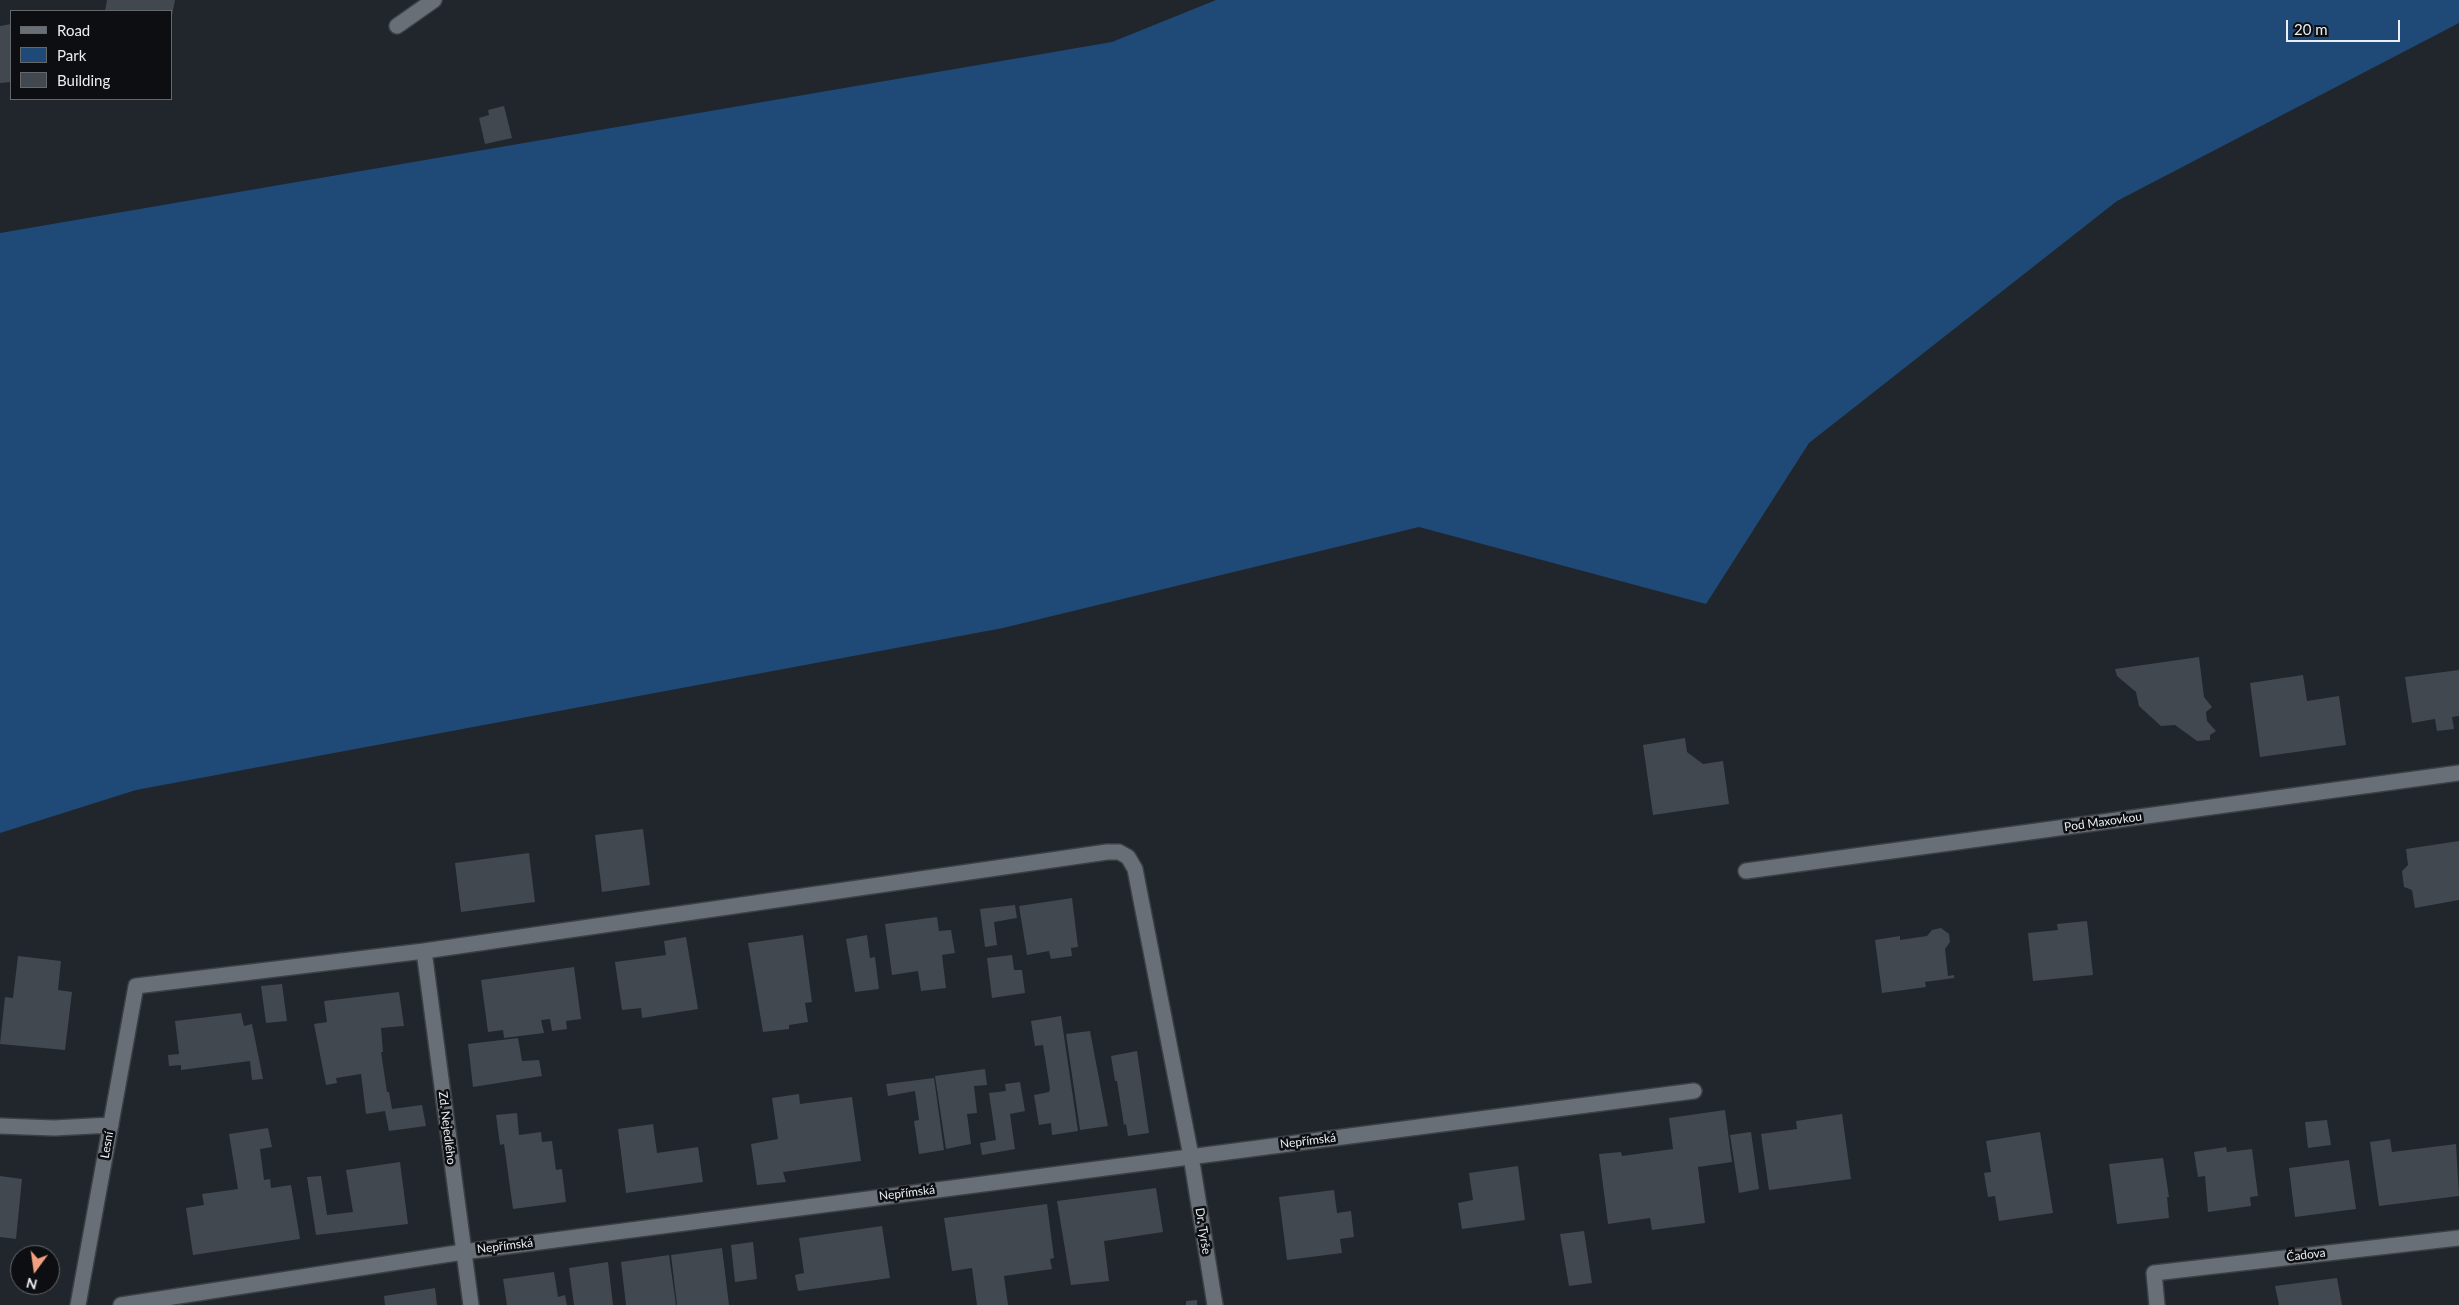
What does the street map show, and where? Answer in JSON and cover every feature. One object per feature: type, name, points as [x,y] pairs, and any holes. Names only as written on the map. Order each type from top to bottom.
[{"type":"street","points":[[397,26],[434,0]]},
{"type":"street","name":"Pod Maxovkou","points":[[1746,871],[2459,773]]},
{"type":"street","name":"Dr. Tyrše","points":[[424,951],[1107,852],[1119,852],[1128,857],[1135,869],[1191,1156],[1215,1305]]},
{"type":"street","name":"Lesní","points":[[78,1305],[136,986],[424,951]]},
{"type":"street","name":"Zd. Nejedlého","points":[[424,951],[470,1305]]},
{"type":"street","name":"Nepřímská","points":[[121,1305],[463,1252],[1694,1091]]},
{"type":"street","points":[[0,1126],[54,1128],[111,1125]]},
{"type":"street","name":"Čadova","points":[[2157,1305],[2154,1272],[2459,1238]]},
{"type":"green space","points":[[1216,0],[2459,0],[2459,23],[2117,201],[1809,443],[1706,604],[1419,527],[1003,628],[136,790],[0,833],[0,233],[1112,42]]},
{"type":"building","points":[[107,0],[175,0],[172,15],[172,10],[105,10]]},
{"type":"building","points":[[10,24],[10,82],[0,83],[0,26]]},
{"type":"building","points":[[504,106],[512,138],[485,144],[479,118],[489,115],[488,110]]},
{"type":"building","points":[[2199,657],[2204,697],[2212,707],[2206,712],[2207,721],[2216,731],[2210,735],[2210,740],[2197,741],[2175,725],[2161,726],[2139,706],[2136,692],[2117,676],[2115,669]]},
{"type":"building","points":[[2459,670],[2459,716],[2452,717],[2454,729],[2437,731],[2435,719],[2412,723],[2405,677]]},
{"type":"building","points":[[2303,675],[2307,701],[2339,696],[2346,745],[2260,757],[2250,683]]},
{"type":"building","points":[[1685,738],[1687,752],[1703,764],[1723,761],[1729,804],[1653,815],[1643,745]]},
{"type":"building","points":[[643,829],[650,885],[602,892],[595,835]]},
{"type":"building","points":[[2459,841],[2459,900],[2415,908],[2412,890],[2404,887],[2402,871],[2408,865],[2406,849]]},
{"type":"building","points":[[529,853],[535,902],[461,912],[455,863]]},
{"type":"building","points":[[1072,898],[1078,947],[1071,948],[1072,956],[1051,959],[1049,951],[1027,955],[1019,906]]},
{"type":"building","points":[[1015,905],[1017,918],[994,922],[997,945],[985,947],[980,909]]},
{"type":"building","points":[[937,917],[939,931],[951,930],[955,953],[942,955],[946,988],[921,991],[918,971],[892,975],[885,924]]},
{"type":"building","points":[[2087,921],[2093,975],[2033,981],[2028,933],[2058,930],[2057,924]]},
{"type":"building","points":[[1941,928],[1949,934],[1950,942],[1945,949],[1948,976],[1954,975],[1954,978],[1925,982],[1926,987],[1882,993],[1875,940],[1900,936],[1900,940],[1927,936],[1932,930]]},
{"type":"building","points":[[803,935],[812,1002],[805,1003],[808,1022],[789,1025],[789,1029],[763,1032],[748,943]]},
{"type":"building","points":[[867,935],[870,958],[875,957],[879,989],[855,992],[846,939]]},
{"type":"building","points":[[686,937],[698,1009],[642,1018],[641,1008],[622,1010],[615,962],[666,955],[664,941]]},
{"type":"building","points":[[1012,955],[1014,970],[1022,970],[1025,993],[992,998],[987,958]]},
{"type":"building","points":[[18,956],[61,961],[58,990],[72,992],[65,1050],[0,1044],[5,997],[13,998]]},
{"type":"building","points":[[574,967],[581,1019],[566,1021],[567,1029],[552,1031],[550,1019],[541,1020],[544,1033],[504,1038],[503,1030],[488,1032],[481,980]]},
{"type":"building","points":[[282,984],[287,1021],[266,1023],[261,986]]},
{"type":"building","points":[[399,992],[404,1026],[381,1028],[383,1052],[381,1052],[387,1092],[389,1092],[392,1109],[422,1105],[426,1126],[389,1131],[385,1111],[366,1114],[361,1074],[336,1078],[337,1083],[326,1085],[314,1024],[327,1022],[324,1001]]},
{"type":"building","points":[[241,1013],[244,1026],[252,1024],[263,1079],[252,1080],[250,1061],[181,1070],[181,1065],[169,1066],[168,1055],[179,1054],[175,1021]]},
{"type":"building","points":[[1061,1016],[1078,1131],[1052,1135],[1051,1123],[1039,1125],[1034,1095],[1049,1092],[1050,1089],[1043,1045],[1035,1046],[1031,1021]]},
{"type":"building","points":[[1090,1031],[1108,1126],[1080,1130],[1066,1034]]},
{"type":"building","points":[[518,1038],[522,1061],[539,1060],[542,1076],[473,1087],[468,1044]]},
{"type":"building","points":[[1137,1051],[1149,1133],[1128,1136],[1126,1124],[1124,1125],[1111,1056]]},
{"type":"building","points":[[985,1069],[987,1085],[974,1086],[977,1113],[967,1114],[971,1144],[946,1149],[935,1076]]},
{"type":"building","points":[[934,1078],[944,1150],[919,1154],[914,1121],[919,1120],[915,1091],[888,1096],[886,1084]]},
{"type":"building","points":[[1020,1082],[1025,1111],[1010,1114],[1015,1149],[982,1155],[980,1143],[996,1140],[989,1093],[1006,1091],[1005,1084]]},
{"type":"building","points":[[799,1094],[800,1104],[852,1097],[861,1161],[783,1172],[786,1182],[757,1185],[751,1144],[778,1139],[772,1098]]},
{"type":"building","points":[[1725,1110],[1732,1162],[1698,1167],[1705,1223],[1652,1230],[1650,1218],[1608,1224],[1599,1154],[1621,1152],[1622,1156],[1673,1149],[1669,1118]]},
{"type":"building","points":[[517,1113],[519,1135],[541,1132],[542,1142],[552,1141],[556,1170],[562,1169],[566,1202],[513,1209],[504,1144],[500,1145],[496,1115]]},
{"type":"building","points":[[1842,1114],[1851,1179],[1769,1190],[1761,1134],[1797,1129],[1796,1121]]},
{"type":"building","points":[[2327,1120],[2331,1145],[2308,1148],[2305,1122]]},
{"type":"building","points":[[653,1124],[657,1153],[698,1147],[703,1182],[626,1193],[618,1129]]},
{"type":"building","points":[[268,1128],[272,1147],[260,1149],[264,1180],[270,1179],[271,1188],[291,1185],[300,1239],[193,1255],[186,1208],[204,1205],[202,1194],[238,1189],[229,1134]]},
{"type":"building","points":[[1751,1132],[1759,1189],[1739,1193],[1730,1135]]},
{"type":"building","points":[[2040,1132],[2053,1213],[1999,1221],[1995,1196],[1988,1197],[1984,1173],[1991,1172],[1986,1141]]},
{"type":"building","points":[[2390,1139],[2392,1152],[2456,1144],[2459,1196],[2379,1206],[2370,1142]]},
{"type":"building","points":[[2226,1147],[2227,1152],[2252,1149],[2258,1196],[2250,1197],[2251,1206],[2208,1212],[2205,1176],[2198,1177],[2194,1152]]},
{"type":"building","points":[[2163,1158],[2169,1197],[2167,1197],[2169,1218],[2117,1224],[2109,1164]]},
{"type":"building","points":[[2349,1160],[2356,1209],[2295,1217],[2289,1168]]},
{"type":"building","points":[[400,1162],[408,1224],[316,1235],[307,1177],[321,1176],[327,1215],[353,1212],[346,1170]]},
{"type":"building","points":[[1518,1166],[1525,1220],[1462,1229],[1458,1203],[1473,1200],[1469,1173]]},
{"type":"building","points":[[0,1176],[22,1179],[16,1239],[0,1237]]},
{"type":"building","points":[[1156,1188],[1163,1232],[1104,1241],[1109,1281],[1071,1285],[1057,1201]]},
{"type":"building","points":[[1334,1190],[1337,1213],[1351,1211],[1354,1237],[1340,1239],[1342,1253],[1287,1260],[1279,1197]]},
{"type":"building","points":[[1047,1204],[1054,1258],[1050,1259],[1052,1269],[1004,1276],[1008,1305],[977,1305],[972,1268],[952,1271],[944,1218]]},
{"type":"building","points":[[882,1226],[890,1278],[798,1291],[795,1275],[804,1273],[799,1238]]},
{"type":"building","points":[[1584,1231],[1592,1283],[1569,1286],[1560,1234]]},
{"type":"building","points":[[753,1242],[757,1279],[735,1282],[731,1245]]},
{"type":"building","points":[[722,1248],[729,1305],[677,1305],[671,1255]]},
{"type":"building","points":[[669,1255],[676,1305],[626,1305],[621,1262]]},
{"type":"building","points":[[608,1262],[613,1305],[574,1305],[569,1268]]},
{"type":"building","points":[[554,1272],[558,1297],[565,1295],[567,1305],[507,1305],[503,1279]]},
{"type":"building","points":[[2337,1278],[2342,1305],[2279,1305],[2275,1286]]},
{"type":"building","points":[[435,1288],[437,1305],[385,1305],[384,1296]]},
{"type":"building","points":[[1197,1300],[1197,1305],[1186,1305],[1186,1301]]}]
